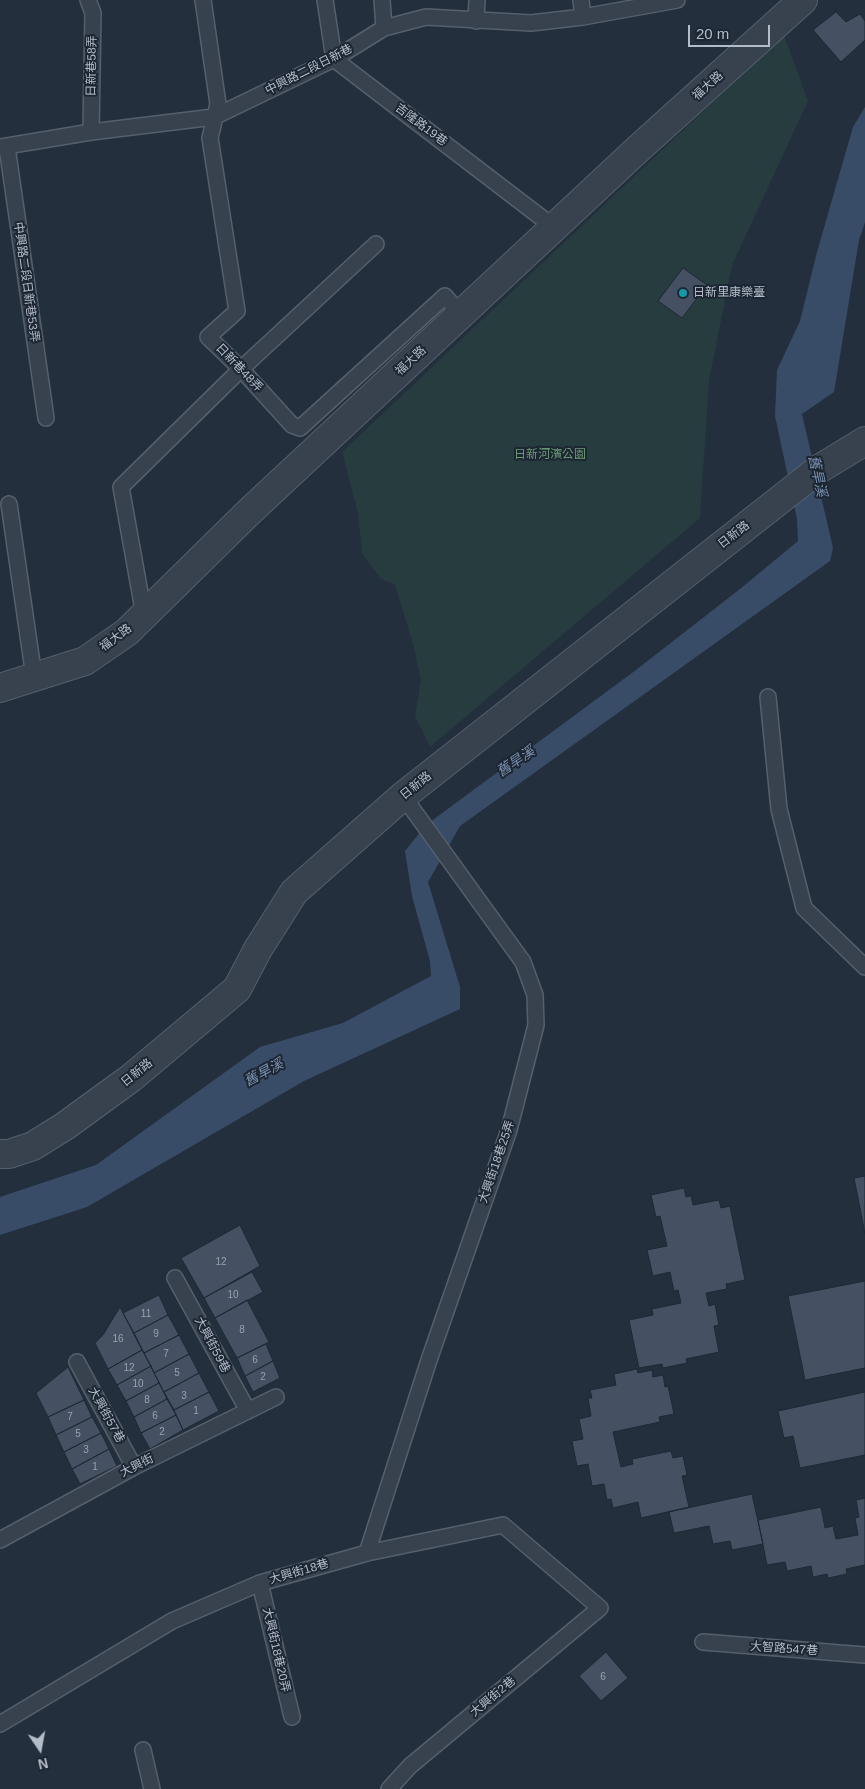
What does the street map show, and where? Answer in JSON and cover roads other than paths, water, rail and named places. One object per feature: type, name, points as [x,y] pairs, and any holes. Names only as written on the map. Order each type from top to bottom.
[{"type":"street","name":"福大路","points":[[0,688],[85,661],[127,632],[249,512],[638,149],[803,0]]},
{"type":"street","name":"日新路","points":[[0,1154],[9,1154],[33,1146],[65,1126],[131,1078],[237,989],[258,949],[294,892],[403,796],[819,469],[865,440]]},
{"type":"lane","name":"日新巷58弄","points":[[88,0],[92,13],[91,132]]},
{"type":"lane","name":"日新巷48弄","points":[[202,0],[218,104],[210,138],[237,311],[208,337],[241,369],[292,425],[300,428],[445,296],[461,315]]},
{"type":"lane","points":[[325,0],[334,59]]},
{"type":"lane","points":[[382,0],[384,28]]},
{"type":"lane","points":[[476,21],[477,0]]},
{"type":"lane","points":[[581,0],[583,16]]},
{"type":"lane","name":"中興路二段日新巷","points":[[3,147],[91,132],[214,117],[334,59],[384,28],[426,17],[531,23],[676,0]]},
{"type":"lane","name":"吉隆路19巷","points":[[334,59],[555,228]]},
{"type":"lane","name":"中興路二段日新巷53弄","points":[[3,147],[46,418]]},
{"type":"lane","points":[[144,615],[121,487],[241,369],[376,244]]},
{"type":"lane","points":[[9,504],[34,677]]},
{"type":"lane","points":[[768,697],[779,809],[804,908],[865,967]]},
{"type":"lane","name":"大興街18巷25弄","points":[[367,1553],[429,1360],[509,1130],[536,1025],[535,995],[523,962],[403,796]]},
{"type":"lane","name":"大興街59巷","points":[[175,1278],[248,1412]]},
{"type":"lane","name":"大興街57巷","points":[[77,1362],[134,1467]]},
{"type":"lane","name":"大興街","points":[[0,1540],[134,1467],[276,1397]]},
{"type":"lane","name":"大興街18巷","points":[[0,1724],[172,1621],[260,1583],[367,1553],[503,1525],[600,1608]]},
{"type":"lane","name":"大興街18巷20弄","points":[[260,1583],[292,1717]]},
{"type":"lane","name":"大興街2巷","points":[[389,1789],[410,1766],[600,1608]]},
{"type":"lane","name":"大智路547巷","points":[[703,1642],[865,1655]]},
{"type":"lane","points":[[143,1750],[152,1789]]},
{"type":"water","name":"舊旱溪","points":[[865,107],[865,222],[859,240],[834,392],[802,414],[833,548],[830,561],[460,826],[428,882],[460,987],[460,1009],[304,1081],[87,1207],[0,1235],[0,1197],[96,1165],[260,1047],[343,1023],[431,976],[430,961],[412,896],[405,851],[426,825],[636,670],[798,541],[797,519],[775,416],[777,370],[800,321],[817,252],[853,127]]},
{"type":"place","name":"日新里康樂臺","points":[[683,293]]},
{"type":"park label","name":"日新河濱公園","points":[[550,455]]}]
